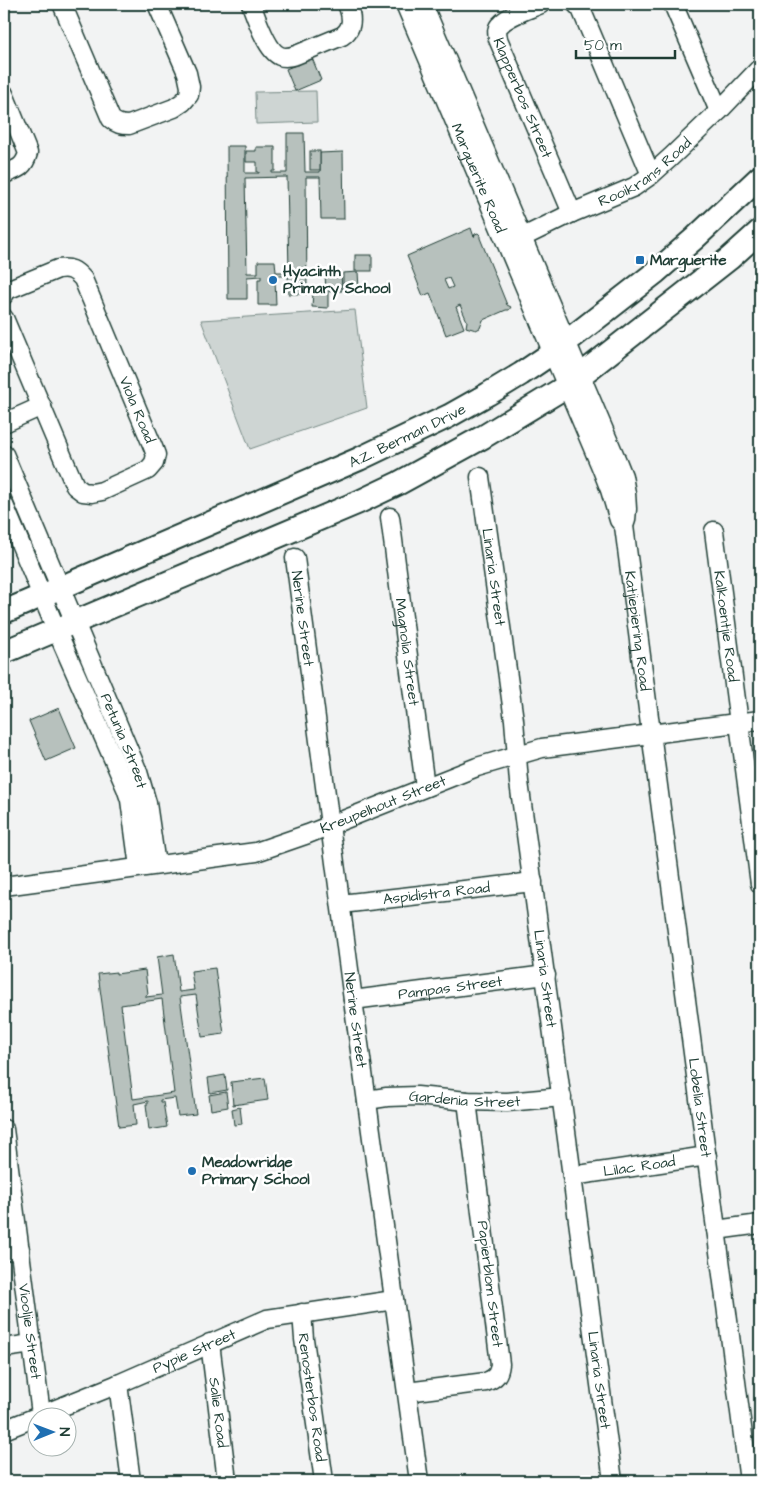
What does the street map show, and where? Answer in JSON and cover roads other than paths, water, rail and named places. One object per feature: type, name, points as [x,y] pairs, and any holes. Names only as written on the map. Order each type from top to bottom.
[{"type":"main road","name":"A.Z. Berman Drive","points":[[4,612],[359,460],[441,420],[488,394],[560,347],[656,272],[760,177]]},
{"type":"main road","points":[[4,652],[300,527],[399,483],[574,388],[760,231]]},
{"type":"street","points":[[62,4],[111,119],[118,124],[129,125],[174,108],[184,102],[189,96],[190,86],[187,73],[157,4]]},
{"type":"street","points":[[251,4],[271,49],[278,56],[288,57],[347,33],[351,24],[351,17],[347,4]]},
{"type":"street","name":"Marguerite Road","points":[[406,4],[515,240]]},
{"type":"street","name":"Marguerite Road","points":[[423,4],[515,240],[560,347],[574,388]]},
{"type":"street","name":"Klapperbos Street","points":[[541,4],[500,24],[497,31],[498,39],[572,213]]},
{"type":"street","points":[[576,4],[651,175]]},
{"type":"street","points":[[673,4],[719,111]]},
{"type":"street","name":"Rooikrans Road","points":[[515,240],[634,187],[651,175],[719,111],[760,68]]},
{"type":"street","points":[[4,94],[28,153],[25,163],[19,168],[4,174]]},
{"type":"street","name":"Viola Road","points":[[4,295],[7,290],[58,269],[68,268],[76,271],[82,279],[154,446],[156,455],[154,463],[148,470],[102,491],[83,492],[76,486],[4,318]]},
{"type":"street","name":"Katjiepiering Road","points":[[574,388],[590,396],[623,476],[627,509],[624,526],[651,734]]},
{"type":"street","name":"Katjiepiering Road","points":[[574,388],[619,520],[624,526]]},
{"type":"street","points":[[4,423],[42,406]]},
{"type":"street","points":[[4,454],[51,592]]},
{"type":"street","name":"Linaria Street","points":[[480,478],[514,720],[516,755],[613,1481]]},
{"type":"street","points":[[4,505],[51,592]]},
{"type":"street","name":"Magnolia Street","points":[[390,517],[425,787]]},
{"type":"street","name":"Kalkoentjie Road","points":[[714,531],[760,884]]},
{"type":"street","name":"Nerine Street","points":[[295,558],[419,1481]]},
{"type":"street","name":"Petunia Street","points":[[51,592],[65,626],[144,790],[147,803],[148,866]]},
{"type":"street","name":"Kreupelhout Street","points":[[4,886],[256,852],[477,767],[542,748],[760,720]]},
{"type":"street","name":"Lobelia Street","points":[[651,734],[749,1481]]},
{"type":"street","name":"Aspidistra Road","points":[[341,904],[533,882]]},
{"type":"street","name":"Pampas Street","points":[[353,1000],[546,975]]},
{"type":"street","name":"Gardenia Street","points":[[367,1100],[417,1096],[467,1101],[506,1102],[562,1097]]},
{"type":"street","name":"Papierblom Street","points":[[407,1392],[486,1382],[495,1378],[499,1372],[500,1364],[467,1101]]},
{"type":"street","name":"Viooljie Street","points":[[4,1129],[12,1250],[32,1344],[40,1408]]},
{"type":"street","name":"Lilac Road","points":[[572,1176],[706,1156]]},
{"type":"street","points":[[716,1230],[760,1224]]},
{"type":"street","name":"Pypie Street","points":[[56,1408],[118,1384],[268,1319],[394,1300]]},
{"type":"street","name":"Renosterbos Road","points":[[302,1313],[324,1481]]},
{"type":"street","name":"Salie Road","points":[[210,1343],[227,1481]]},
{"type":"street","points":[[4,1348],[32,1344]]},
{"type":"street","points":[[118,1384],[131,1481]]},
{"type":"street","name":"Pypie Street","points":[[4,1430],[28,1420]]},
{"type":"place","name":"Marguerite","points":[[640,260]]},
{"type":"place","name":"Hyacinth Primary School","points":[[273,280]]},
{"type":"place","name":"Meadowridge Primary School","points":[[192,1171]]}]
